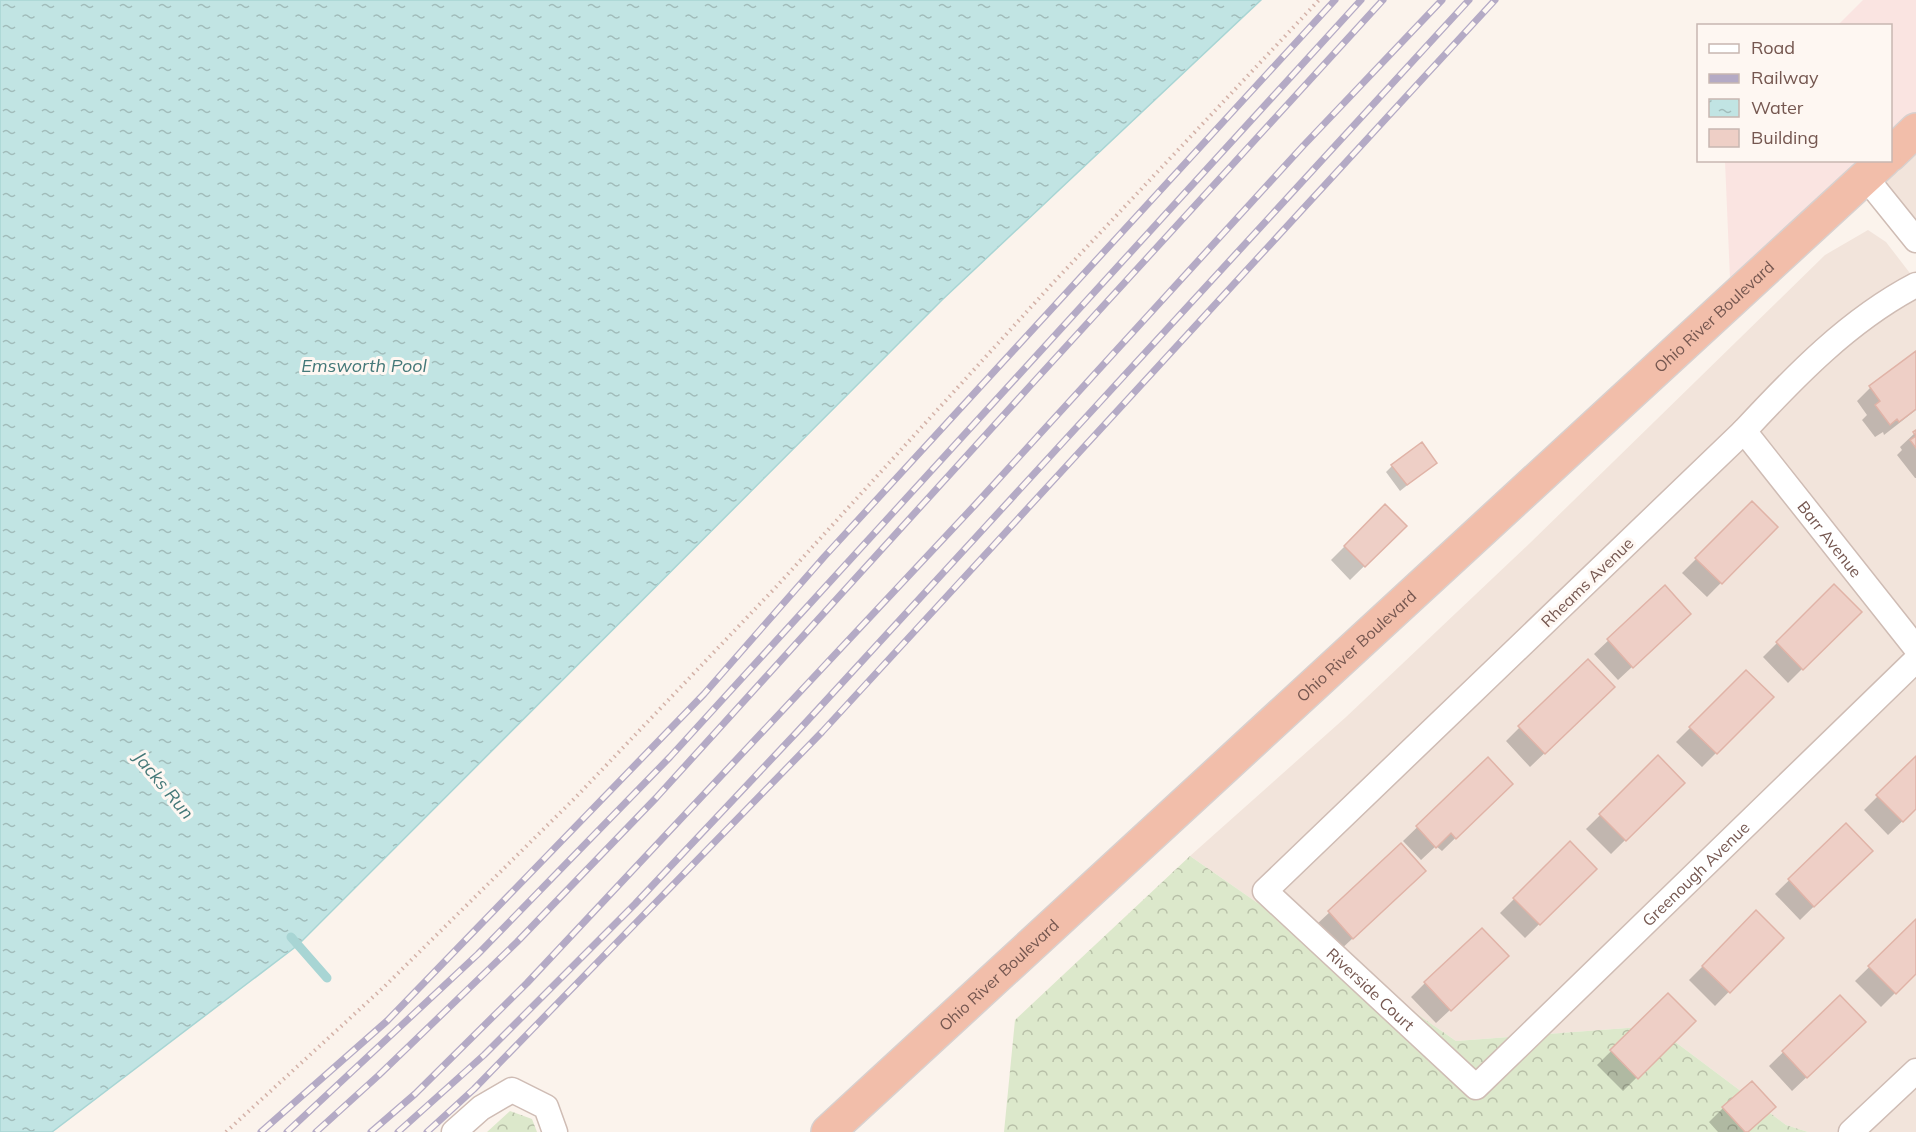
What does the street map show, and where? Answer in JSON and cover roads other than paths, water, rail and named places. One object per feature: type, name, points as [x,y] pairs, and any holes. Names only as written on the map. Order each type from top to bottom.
[{"type":"highway","points":[[1892,153],[1916,130]]},
{"type":"highway","name":"Ohio River Boulevard","points":[[828,1132],[1875,169]]},
{"type":"street","points":[[1875,169],[1916,240]]},
{"type":"street","name":"Rheams Avenue","points":[[1265,891],[1744,431],[1799,372],[1885,301],[1916,285]]},
{"type":"street","name":"Barr Avenue","points":[[1744,431],[1916,648]]},
{"type":"street","name":"Greenough Avenue","points":[[1476,1087],[1916,660]]},
{"type":"street","name":"Riverside Court","points":[[1265,891],[1476,1087]]},
{"type":"street","points":[[1851,1132],[1916,1071]]},
{"type":"street","points":[[454,1132],[481,1108],[512,1090],[546,1107],[555,1132]]},
{"type":"water","name":"Emsworth Pool","points":[[0,0],[1261,0],[942,300],[298,945],[52,1132],[0,1132]]},
{"type":"waterway","name":"Jacks Run","points":[[291,937],[327,978]]},
{"type":"railway","points":[[261,1132],[387,1021],[704,694],[824,557],[1335,0]]},
{"type":"railway","points":[[287,1132],[478,954],[670,757],[1361,0]]},
{"type":"railway","points":[[316,1132],[379,1075],[517,942],[656,798],[1383,0]]},
{"type":"railway","points":[[371,1132],[415,1094],[527,983],[975,505],[1303,146],[1442,0]]},
{"type":"railway","points":[[398,1132],[484,1055],[635,904],[797,732],[1469,0]]},
{"type":"railway","points":[[427,1132],[474,1089],[822,732],[1495,0]]}]
